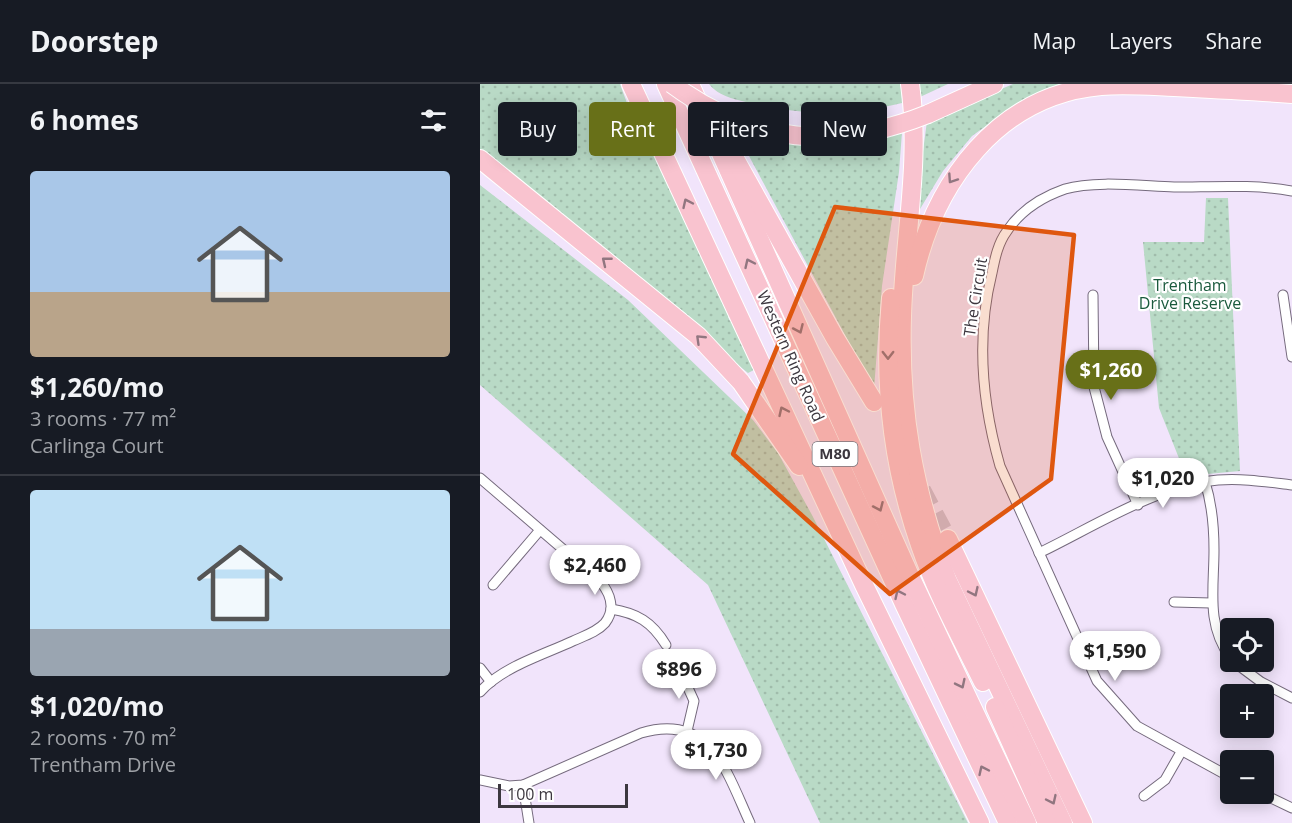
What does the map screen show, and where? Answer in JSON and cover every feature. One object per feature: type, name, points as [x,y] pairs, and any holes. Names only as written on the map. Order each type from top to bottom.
[{"type":"highway","points":[[631,84],[843,540],[980,823]]},
{"type":"highway","name":"Western Ring Road","points":[[666,84],[904,604],[1008,823]]},
{"type":"highway","points":[[672,84],[704,106],[738,122],[777,133],[824,138],[857,135],[903,125],[994,84]]},
{"type":"highway","points":[[692,84],[835,338],[874,402]]},
{"type":"highway","name":"Western Ring Road","points":[[692,84],[910,576],[1027,823]]},
{"type":"highway","points":[[910,84],[913,151],[912,196],[902,316],[902,351],[904,423],[911,460],[931,537],[947,579],[1063,823]]},
{"type":"highway","points":[[1283,84],[1292,85]]},
{"type":"highway","points":[[902,351],[910,294],[929,223],[948,185],[966,159],[987,136],[1014,115],[1060,94],[1100,86],[1292,94]]},
{"type":"highway","points":[[913,151],[889,322],[889,393],[898,464],[920,545],[937,588],[1047,823]]},
{"type":"highway","points":[[480,159],[698,336],[727,366],[753,399],[813,487],[843,540]]},
{"type":"highway","points":[[948,539],[1083,823]]},
{"type":"street","name":"The Circuit","points":[[1220,772],[1137,726],[1097,681],[1000,466],[992,438],[984,387],[982,350],[987,292],[998,249],[1006,231],[1034,203],[1068,189],[1084,186],[1292,191]]},
{"type":"street","points":[[1093,295],[1094,387],[1107,437],[1137,505]]},
{"type":"street","points":[[1283,295],[1292,357]]},
{"type":"street","points":[[480,478],[606,588],[610,597],[611,609],[608,618],[596,630],[491,682],[480,692]]},
{"type":"street","points":[[1039,552],[1137,505],[1205,482],[1243,479],[1292,485]]},
{"type":"street","points":[[1205,482],[1212,513],[1214,548],[1211,603],[1220,641]]},
{"type":"street","points":[[493,585],[540,530]]},
{"type":"street","points":[[1174,602],[1211,603]]},
{"type":"street","points":[[611,609],[640,616],[652,626],[666,645]]},
{"type":"street","points":[[480,668],[491,682]]},
{"type":"street","points":[[680,670],[694,701],[687,731]]},
{"type":"street","points":[[1248,672],[1261,682],[1292,698]]},
{"type":"street","points":[[482,779],[509,786],[523,785],[641,733],[663,728],[687,731],[700,738],[719,757],[750,823]]},
{"type":"street","points":[[1144,796],[1165,780],[1181,752]]},
{"type":"street","points":[[523,785],[529,823]]},
{"type":"street","points":[[1274,799],[1292,808]]},
{"type":"highlighted area","points":[[835,207],[1074,235],[1051,479],[890,594],[733,454]]},
{"type":"green space","points":[[480,84],[620,84],[627,102],[589,102],[589,156],[658,156],[731,315],[728,317],[730,321],[734,321],[756,369],[748,373],[599,250],[602,245],[564,219],[480,151]]},
{"type":"green space","points":[[709,84],[901,84],[902,103],[887,106],[887,102],[801,102],[801,112],[789,110],[789,102],[747,102],[721,94]]},
{"type":"green space","points":[[918,84],[948,84],[920,97]]},
{"type":"green space","points":[[1013,84],[1071,84],[1011,108],[972,136],[943,171],[914,219],[927,121]]},
{"type":"green space","points":[[902,132],[899,172],[882,286],[874,389],[749,156],[789,156],[789,134],[801,135],[801,156],[887,156],[887,136]]},
{"type":"green space","points":[[480,185],[628,300],[753,420],[778,453],[812,515],[968,823],[820,823],[708,585],[480,385]]},
{"type":"green space","name":"Trentham Drive Reserve","points":[[1206,198],[1228,198],[1240,471],[1186,476],[1159,408],[1143,242],[1204,242]]},
{"type":"tunnel","points":[[922,490],[948,539]]}]
